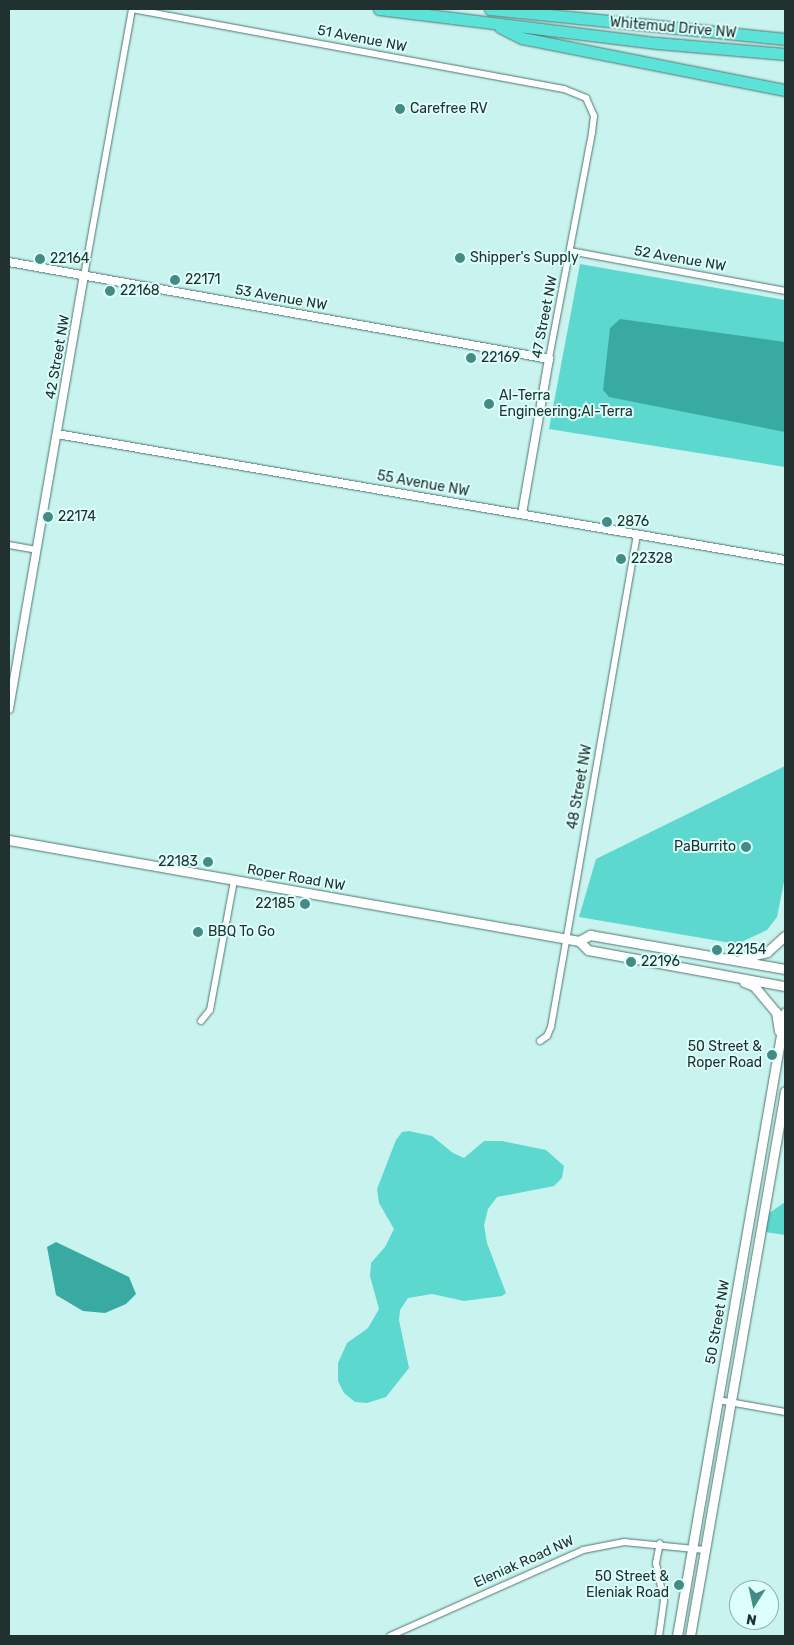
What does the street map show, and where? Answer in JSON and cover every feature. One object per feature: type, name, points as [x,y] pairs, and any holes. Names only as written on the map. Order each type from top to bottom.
[{"type":"highway","name":"Whitemud Drive NW","points":[[380,9],[492,23],[785,54]]},
{"type":"highway","name":"Whitemud Drive NW","points":[[492,9],[785,39]]},
{"type":"highway","points":[[492,23],[522,38],[785,90]]},
{"type":"main road","name":"Roper Road NW","points":[[9,840],[579,941],[588,950],[785,986]]},
{"type":"main road","name":"Roper Road NW","points":[[579,941],[590,935],[785,969]]},
{"type":"main road","points":[[730,959],[761,955],[785,936]]},
{"type":"main road","points":[[730,975],[754,986],[776,1012],[780,1043]]},
{"type":"main road","name":"50 Street NW","points":[[677,1636],[785,1012]]},
{"type":"main road","name":"50 Street NW","points":[[690,1636],[785,1091]]},
{"type":"street","name":"51 Avenue NW","points":[[132,9],[564,88],[586,98]]},
{"type":"street","name":"42 Street NW","points":[[9,710],[132,9]]},
{"type":"street","name":"47 Street NW","points":[[522,514],[594,116],[586,98]]},
{"type":"street","name":"52 Avenue NW","points":[[570,251],[785,291]]},
{"type":"street","name":"53 Avenue NW","points":[[9,262],[549,359]]},
{"type":"street","name":"55 Avenue NW","points":[[57,434],[785,560]]},
{"type":"street","name":"48 Street NW","points":[[540,1041],[548,1036],[551,1027],[637,534]]},
{"type":"street","points":[[9,545],[36,550]]},
{"type":"street","points":[[201,1021],[210,1010],[234,881]]},
{"type":"street","points":[[718,1400],[785,1412]]},
{"type":"street","name":"Eleniak Road NW","points":[[390,1636],[583,1550],[624,1542],[660,1543],[705,1550]]},
{"type":"street","points":[[659,1636],[664,1600],[656,1563],[660,1543]]},
{"type":"shaded area","points":[[580,264],[785,300],[785,467],[549,429]]},
{"type":"shaded area","points":[[620,319],[785,342],[785,432],[609,397],[603,390],[610,328]]},
{"type":"shaded area","points":[[785,766],[785,877],[777,917],[767,930],[737,944],[579,917],[596,859]]},
{"type":"shaded area","points":[[409,1131],[432,1136],[453,1153],[464,1158],[484,1141],[502,1141],[546,1150],[564,1166],[562,1178],[554,1186],[497,1197],[488,1209],[484,1225],[487,1243],[506,1293],[502,1296],[464,1301],[432,1294],[408,1298],[400,1310],[399,1320],[409,1368],[386,1397],[367,1403],[355,1402],[344,1393],[338,1381],[338,1363],[347,1343],[368,1328],[379,1309],[370,1276],[371,1263],[385,1247],[394,1229],[379,1203],[377,1189],[396,1140],[402,1132]]},
{"type":"shaded area","points":[[785,1202],[785,1235],[765,1232],[768,1214]]},
{"type":"shaded area","points":[[56,1242],[129,1277],[136,1294],[126,1304],[105,1313],[83,1311],[56,1295],[47,1247]]},
{"type":"place","name":"Carefree RV","points":[[400,109]]},
{"type":"place","name":"Shipper's Supply","points":[[460,258]]},
{"type":"place","name":"22164","points":[[40,259]]},
{"type":"place","name":"22171","points":[[175,280]]},
{"type":"place","name":"22168","points":[[110,291]]},
{"type":"place","name":"22169","points":[[471,358]]},
{"type":"place","name":"Al-Terra Engineering;Al-Terra","points":[[489,404]]},
{"type":"place","name":"22174","points":[[48,517]]},
{"type":"place","name":"2876","points":[[607,522]]},
{"type":"place","name":"22328","points":[[621,559]]},
{"type":"place","name":"PaBurrito","points":[[746,847]]},
{"type":"place","name":"22183","points":[[208,862]]},
{"type":"place","name":"22185","points":[[305,904]]},
{"type":"place","name":"BBQ To Go","points":[[198,932]]},
{"type":"place","name":"22154","points":[[717,950]]},
{"type":"place","name":"22196","points":[[631,962]]},
{"type":"place","name":"50 Street & Roper Road","points":[[772,1055]]},
{"type":"place","name":"50 Street & Eleniak Road","points":[[679,1585]]}]
